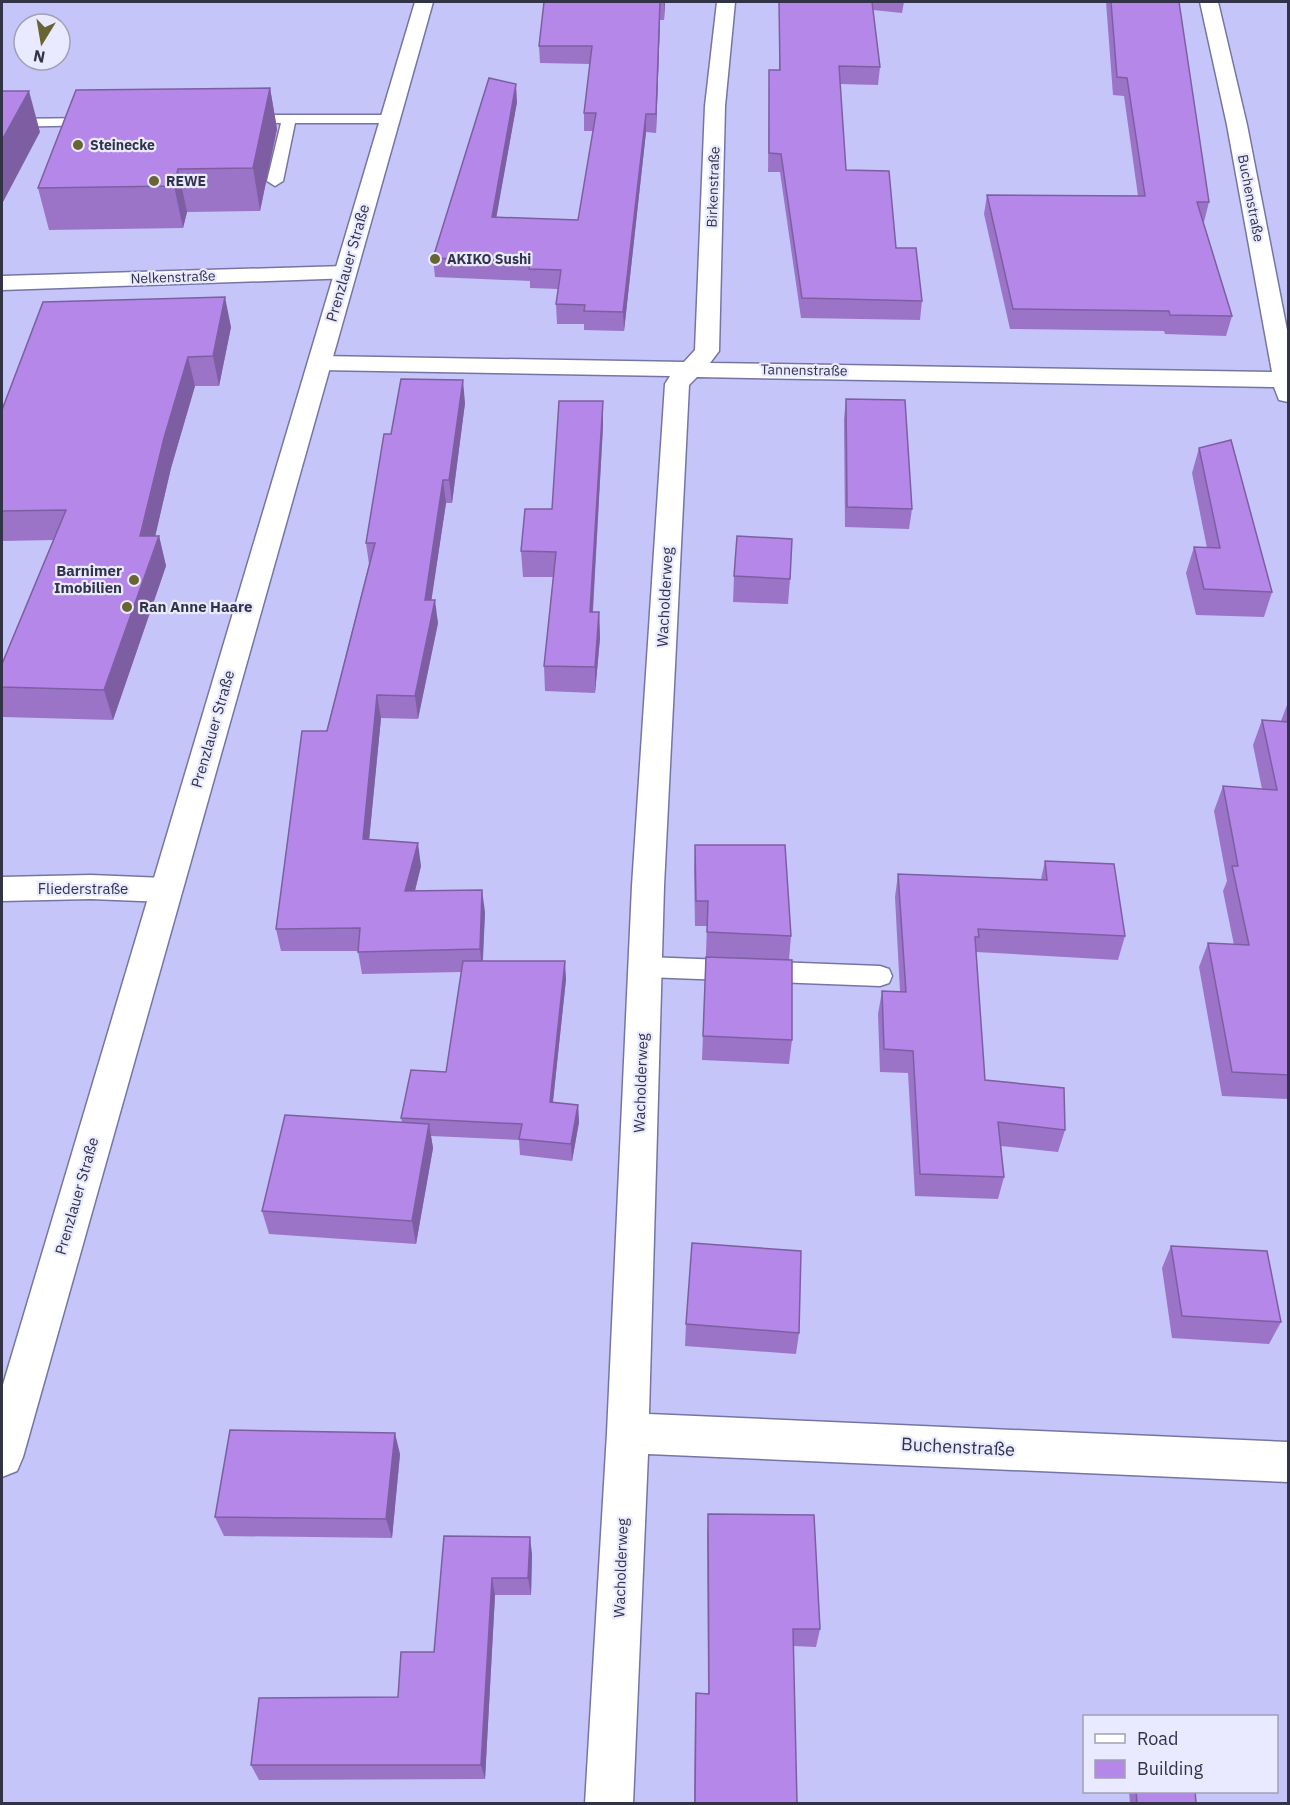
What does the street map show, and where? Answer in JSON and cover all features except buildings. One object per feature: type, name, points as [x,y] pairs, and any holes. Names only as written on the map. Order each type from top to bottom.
[{"type":"street","name":"Prenzlauer Straße","points":[[2,1457],[424,2]]},
{"type":"street","name":"Birkenstraße","points":[[693,368],[707,351],[715,106],[726,2]]},
{"type":"street","name":"Buchenstraße","points":[[1209,2],[1237,125],[1288,385]]},
{"type":"street","name":"Nelkenstraße","points":[[2,283],[345,273]]},
{"type":"street","name":"Tannenstraße","points":[[320,363],[693,368],[1288,385]]},
{"type":"street","name":"Wacholderweg","points":[[609,1803],[628,1433],[646,967],[677,384],[693,368]]},
{"type":"street","name":"Fliederstraße","points":[[2,889],[91,887],[165,890]]},
{"type":"street","name":"Buchenstraße","points":[[628,1433],[1288,1462]]},
{"type":"lane","points":[[228,119],[389,119]]},
{"type":"lane","points":[[275,181],[289,119]]},
{"type":"lane","points":[[2,123],[116,122]]},
{"type":"lane","points":[[646,967],[880,976]]},
{"type":"place","name":"Steinecke","points":[[78,145]]},
{"type":"place","name":"REWE","points":[[154,181]]},
{"type":"place","name":"AKIKO Sushi","points":[[435,259]]},
{"type":"place","name":"Barnimer Imobilien","points":[[134,580]]},
{"type":"place","name":"Ran Anne Haare","points":[[127,607]]}]
